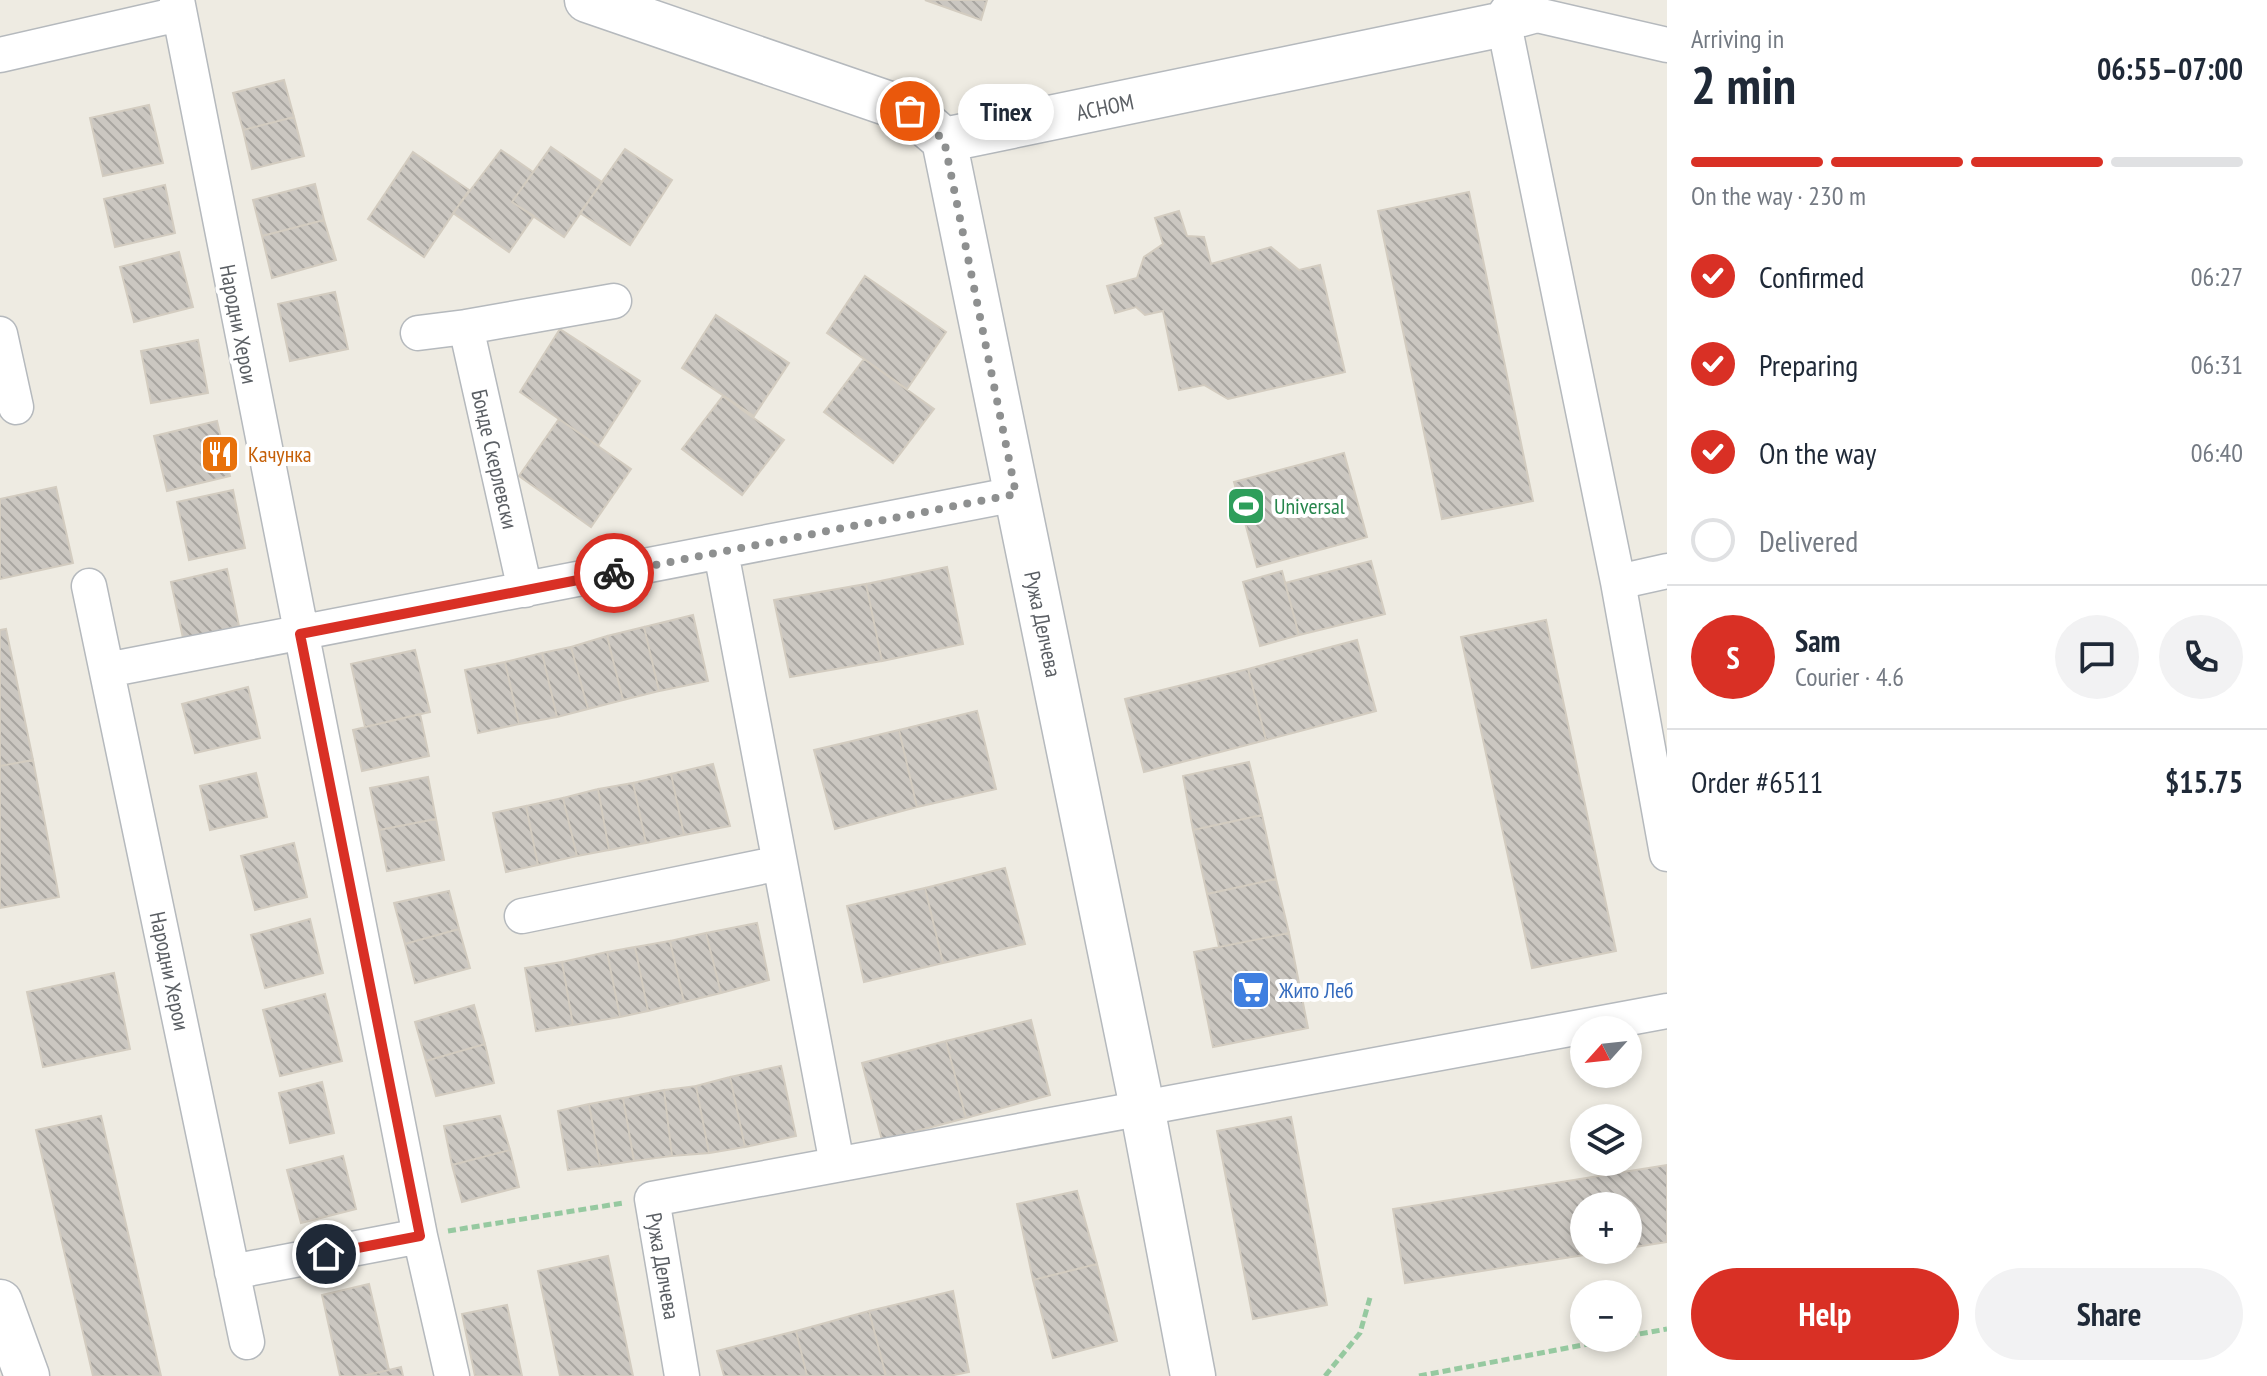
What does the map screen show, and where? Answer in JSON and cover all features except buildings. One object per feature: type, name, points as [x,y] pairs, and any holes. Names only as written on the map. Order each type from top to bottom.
[{"type":"street","points":[[587,0],[910,111],[944,140]]},
{"type":"street","name":"Народни Херои","points":[[0,55],[178,7],[420,1236],[452,1376]]},
{"type":"street","points":[[1667,45],[1513,12],[1667,854]]},
{"type":"street","name":"АСНОМ","points":[[944,140],[1513,12]]},
{"type":"street","name":"Ружа Делчева","points":[[944,140],[1142,1107],[1193,1376]]},
{"type":"street","points":[[418,333],[614,301]]},
{"type":"street","name":"Бонде Скерлевски","points":[[466,327],[525,590]]},
{"type":"street","points":[[0,334],[16,407]]},
{"type":"street","points":[[107,670],[1016,494]]},
{"type":"street","points":[[721,552],[837,1164]]},
{"type":"street","points":[[1618,582],[1667,571]]},
{"type":"street","name":"Народни Херои","points":[[89,586],[247,1342]]},
{"type":"street","points":[[522,916],[780,863]]},
{"type":"street","points":[[1142,1107],[1667,1011]]},
{"type":"street","name":"Ружа Делчева","points":[[682,1376],[652,1199],[1142,1107]]},
{"type":"street","points":[[232,1272],[420,1236]]},
{"type":"street","points":[[0,1302],[27,1376]]},
{"type":"path","points":[[420,1236],[652,1199]]},
{"type":"path","points":[[1325,1376],[1360,1333],[1371,1294]]},
{"type":"path","points":[[1642,1333],[1667,1329]]},
{"type":"path","points":[[1419,1376],[1570,1347]]},
{"type":"way so far","points":[[614,573],[1016,494],[944,140],[910,111]]},
{"type":"place","name":"Tinex","points":[[910,111]]},
{"type":"place","name":"Качунка","points":[[220,454]]},
{"type":"place","name":"Universal","points":[[1246,506]]},
{"type":"place","name":"Жито Леб","points":[[1251,990]]},
{"type":"route","points":[[326,1254],[420,1236],[300,634],[614,573]]}]
